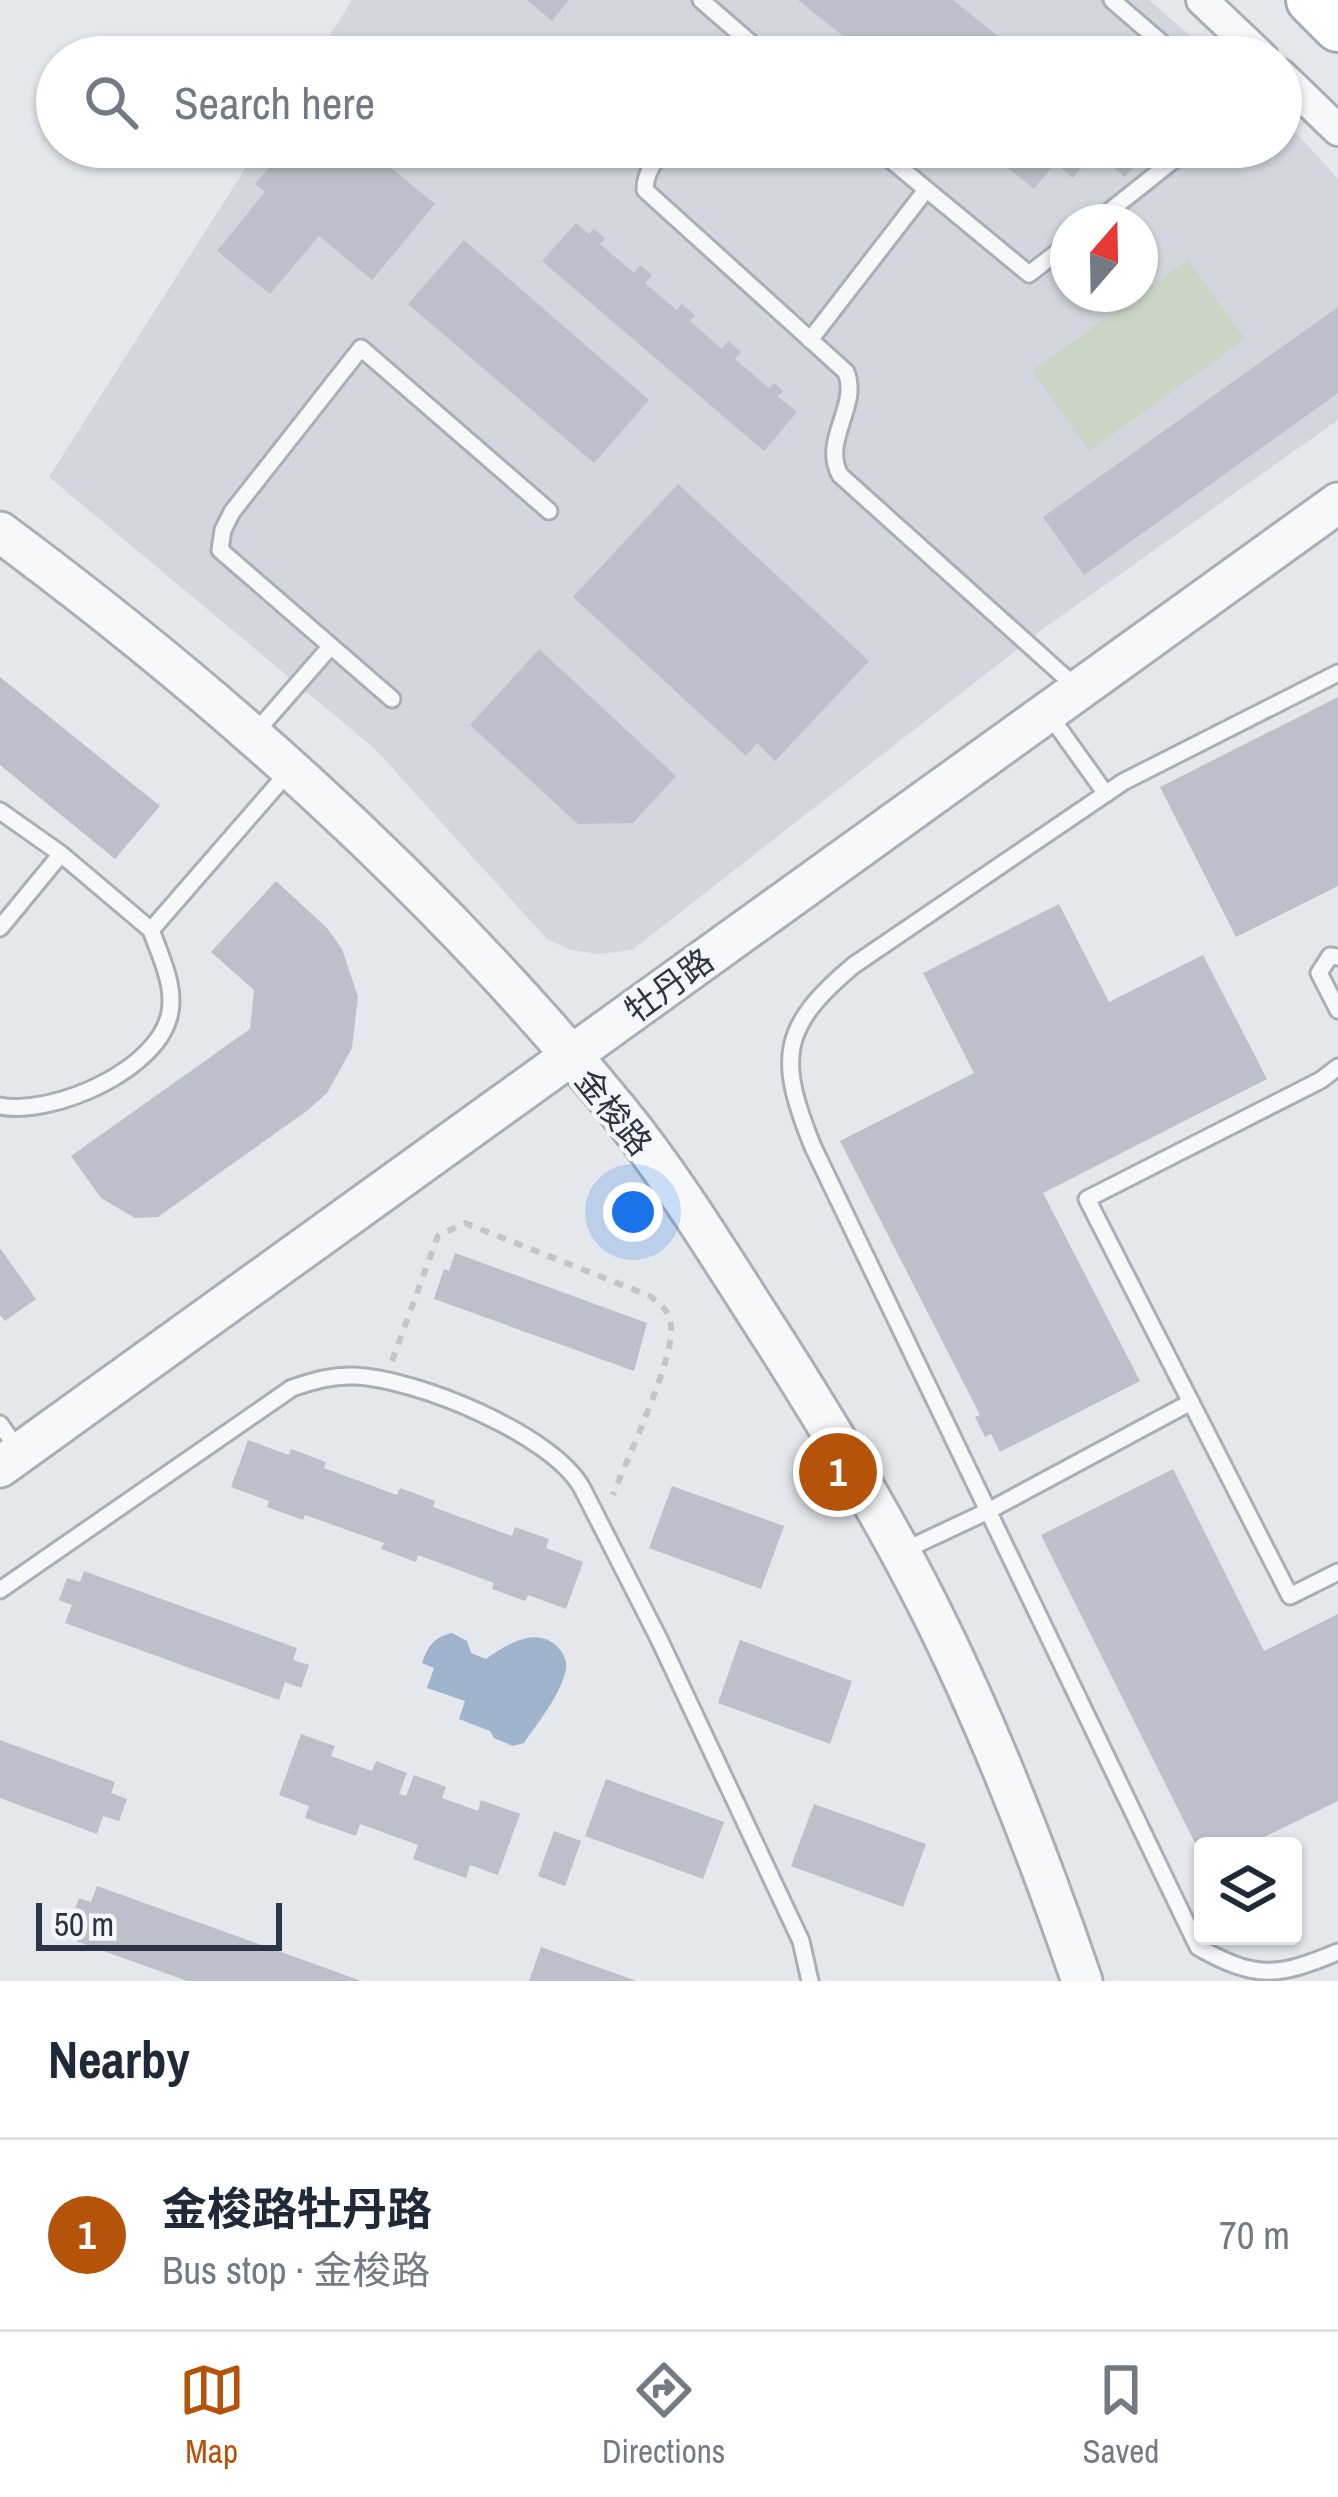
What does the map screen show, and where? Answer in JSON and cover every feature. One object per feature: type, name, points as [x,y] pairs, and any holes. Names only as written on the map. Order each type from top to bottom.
[{"type":"main road","points":[[1311,0],[1338,27]]},
{"type":"street","points":[[1202,0],[1240,36]]},
{"type":"street","points":[[1302,95],[1338,130]]},
{"type":"street","name":"牡丹路","points":[[7,1448],[570,1057],[1338,503]]},
{"type":"street","name":"金梭路","points":[[0,532],[164,657],[254,734],[466,940],[620,1113],[699,1222],[841,1444],[928,1606],[997,1756],[1082,1981]]},
{"type":"lane","points":[[700,0],[733,36]]},
{"type":"lane","points":[[1112,0],[1154,36]]},
{"type":"lane","points":[[650,168],[645,190],[846,372],[851,384],[835,450],[840,475],[1062,699],[1106,794]]},
{"type":"lane","points":[[900,168],[1029,274],[1050,258]]},
{"type":"lane","points":[[1119,204],[1164,168]]},
{"type":"lane","points":[[810,340],[926,190]]},
{"type":"lane","points":[[392,699],[220,550],[232,512],[361,348],[549,512]]},
{"type":"lane","points":[[254,734],[331,646]]},
{"type":"lane","points":[[1338,673],[1106,794],[854,965],[815,998],[797,1026],[790,1052],[790,1082],[813,1147],[1198,1947],[1226,1963],[1288,1973],[1338,1952]]},
{"type":"lane","points":[[151,930],[291,769]]},
{"type":"lane","points":[[0,811],[61,854],[151,930],[170,987],[170,1014],[155,1045],[131,1068],[93,1088],[46,1103],[14,1109],[0,1106]]},
{"type":"lane","points":[[0,928],[61,854]]},
{"type":"lane","points":[[1338,957],[1330,956],[1319,973],[1338,1010]]},
{"type":"lane","points":[[1338,1067],[1087,1199],[1291,1596],[1338,1572]]},
{"type":"lane","points":[[0,1590],[292,1388],[323,1377],[356,1376],[415,1389],[527,1434],[572,1469],[659,1639],[790,1920],[810,1981]]},
{"type":"lane","points":[[899,1553],[1191,1402]]},
{"type":"path","points":[[384,1381],[438,1236],[465,1222],[650,1296],[666,1309],[669,1348],[600,1528]]},
{"type":"shaded area","points":[[352,0],[1149,0],[1191,36],[329,36]]},
{"type":"shaded area","points":[[1302,139],[1338,179],[1338,420],[1047,626],[632,950],[598,954],[571,950],[547,939],[375,749],[49,477],[246,168],[1302,168]]},
{"type":"green space","points":[[1188,260],[1245,339],[1089,451],[1032,371],[1115,312],[1158,312],[1158,281]]},
{"type":"water","points":[[452,1633],[467,1641],[471,1653],[486,1659],[513,1642],[534,1637],[553,1643],[565,1657],[563,1679],[524,1743],[513,1746],[459,1719],[465,1701],[427,1688],[434,1668],[422,1663],[424,1657],[436,1640]]},
{"type":"building","points":[[527,0],[569,0],[552,21]]},
{"type":"building","points":[[798,0],[953,0],[998,36],[843,36]]},
{"type":"building","points":[[268,168],[391,168],[435,204],[372,280],[319,236],[270,294],[217,251],[265,192],[255,184]]},
{"type":"building","points":[[1008,168],[1051,168],[1034,189]]},
{"type":"building","points":[[1061,168],[1081,168],[1073,178]]},
{"type":"building","points":[[576,223],[589,234],[594,229],[605,238],[600,244],[634,273],[640,265],[652,275],[645,283],[677,310],[682,304],[695,315],[690,321],[722,349],[728,341],[741,352],[735,359],[769,388],[774,383],[783,391],[778,397],[797,412],[764,451],[542,261]]},
{"type":"building","points":[[464,240],[649,400],[594,463],[408,304]]},
{"type":"building","points":[[1338,307],[1338,393],[1084,575],[1043,517]]},
{"type":"building","points":[[678,484],[869,661],[775,761],[757,743],[746,756],[573,597]]},
{"type":"building","points":[[539,649],[676,776],[633,823],[578,824],[470,725]]},
{"type":"building","points":[[0,677],[160,806],[115,859],[0,765]]},
{"type":"building","points":[[1338,697],[1338,886],[1236,937],[1160,787]]},
{"type":"building","points":[[276,881],[327,928],[342,949],[358,997],[352,1048],[327,1093],[308,1110],[158,1217],[135,1218],[101,1198],[71,1156],[250,1029],[254,990],[211,952]]},
{"type":"building","points":[[1059,904],[1109,1002],[1203,955],[1267,1079],[1043,1193],[1140,1381],[1000,1452],[991,1434],[985,1437],[975,1417],[980,1415],[840,1141],[974,1073],[923,973]]},
{"type":"building","points":[[0,1248],[36,1299],[5,1321],[0,1315]]},
{"type":"building","points":[[455,1253],[647,1323],[634,1371],[434,1299]]},
{"type":"building","points":[[248,1440],[289,1455],[291,1449],[326,1462],[324,1468],[397,1495],[400,1488],[435,1501],[433,1507],[512,1536],[515,1527],[549,1539],[546,1548],[583,1562],[566,1609],[528,1595],[525,1601],[492,1589],[494,1583],[418,1555],[416,1562],[381,1549],[384,1543],[267,1507],[269,1501],[231,1487]]},
{"type":"building","points":[[1173,1469],[1264,1651],[1338,1614],[1338,1801],[1264,1837],[1194,1837],[1194,1841],[1041,1535]]},
{"type":"building","points":[[672,1486],[784,1526],[761,1589],[649,1548]]},
{"type":"building","points":[[84,1571],[297,1648],[293,1660],[309,1665],[301,1688],[285,1682],[279,1700],[65,1623],[72,1605],[59,1600],[67,1578],[80,1582]]},
{"type":"building","points":[[740,1640],[852,1681],[830,1744],[718,1703]]},
{"type":"building","points":[[301,1734],[335,1746],[331,1756],[372,1771],[376,1761],[407,1773],[399,1794],[406,1796],[414,1775],[446,1787],[442,1798],[478,1811],[481,1800],[520,1814],[498,1875],[470,1865],[466,1878],[413,1859],[418,1845],[360,1824],[356,1836],[305,1818],[309,1806],[279,1795]]},
{"type":"building","points":[[0,1740],[115,1782],[111,1793],[127,1799],[119,1821],[103,1816],[97,1834],[0,1798]]},
{"type":"building","points":[[606,1779],[724,1822],[703,1879],[585,1836]]},
{"type":"building","points":[[814,1804],[926,1844],[903,1907],[791,1866]]},
{"type":"building","points":[[554,1831],[581,1841],[565,1886],[538,1876]]},
{"type":"building","points":[[97,1886],[359,1981],[187,1981],[76,1941],[82,1927],[70,1923],[79,1898],[91,1902]]},
{"type":"building","points":[[541,1947],[634,1980],[634,1981],[529,1981]]},
{"type":"place","name":"金梭路牡丹路","points":[[838,1472]]}]
